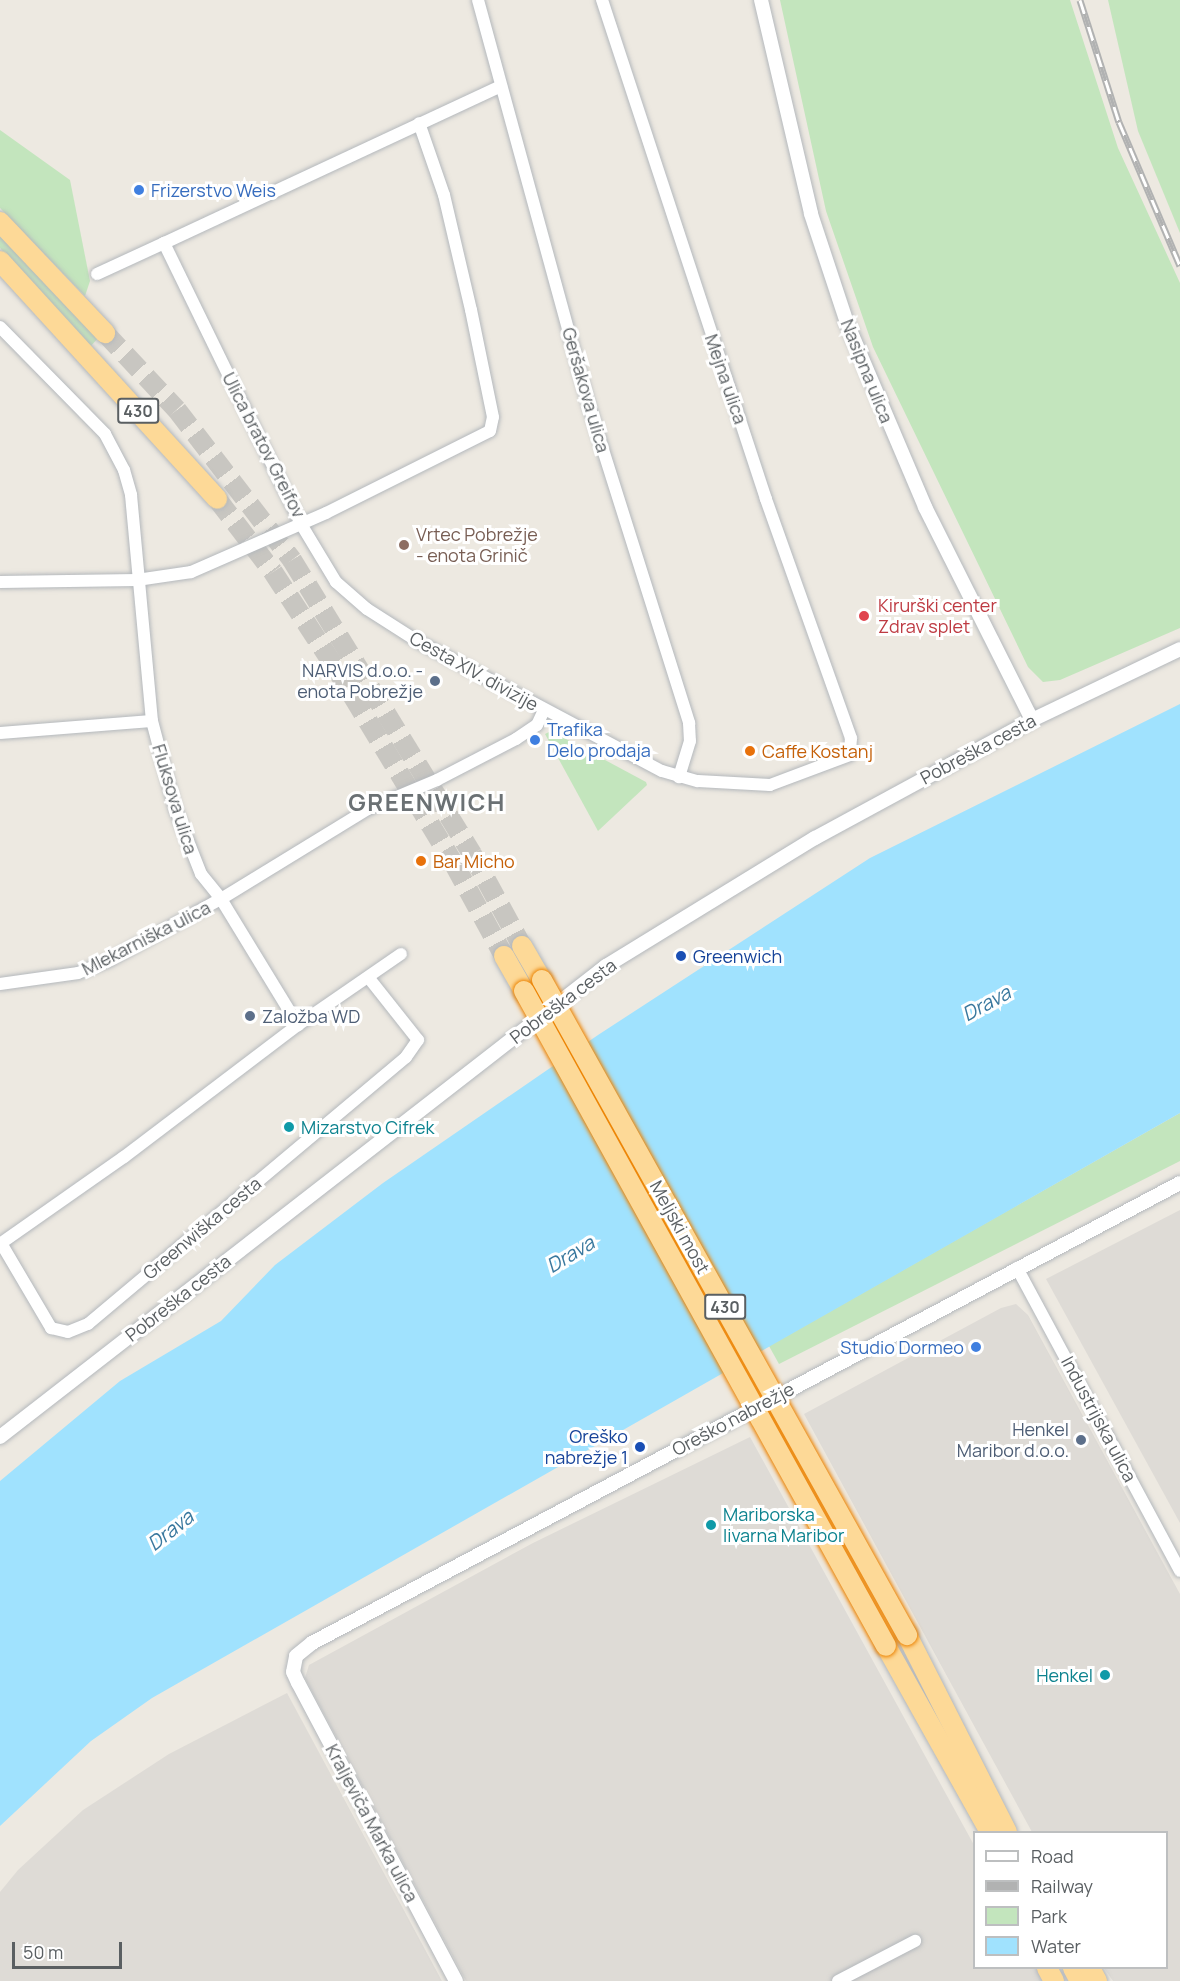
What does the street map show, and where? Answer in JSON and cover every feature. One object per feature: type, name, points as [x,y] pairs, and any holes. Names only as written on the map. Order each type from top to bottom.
[{"type":"highway","points":[[0,222],[105,333]]},
{"type":"highway","name":"430","points":[[0,261],[217,499]]},
{"type":"highway","points":[[0,275],[41,308]]},
{"type":"highway","name":"Meljski most","points":[[522,946],[907,1635],[978,1770]]},
{"type":"highway","name":"Meljski most","points":[[504,956],[960,1780]]},
{"type":"highway","points":[[978,1770],[1015,1831]]},
{"type":"highway","name":"430","points":[[978,1770],[1006,1831]]},
{"type":"highway","points":[[960,1780],[982,1831]]},
{"type":"highway","name":"430","points":[[960,1780],[989,1831]]},
{"type":"street","name":"Geršakova ulica","points":[[478,0],[592,413],[689,723],[690,741],[679,777]]},
{"type":"street","name":"Mejna ulica","points":[[602,0],[762,488],[851,738],[850,755]]},
{"type":"street","name":"Nasipna ulica","points":[[761,0],[811,214],[847,323],[925,507],[1032,720]]},
{"type":"street","points":[[97,274],[501,86]]},
{"type":"street","name":"Ulica bratov Greifov","points":[[164,243],[301,524],[483,437],[492,425],[444,195],[419,123]]},
{"type":"street","points":[[0,327],[65,390],[115,449],[131,495],[137,580]]},
{"type":"street","points":[[0,582],[137,580],[191,572],[301,524]]},
{"type":"street","name":"Cesta XIV. divizije","points":[[301,524],[322,565],[347,594],[417,641],[638,761],[679,777],[746,786],[770,784],[850,755]]},
{"type":"street","name":"Fluksova ulica","points":[[137,580],[152,721],[186,842],[201,874],[221,899],[298,1024]]},
{"type":"street","name":"Pobreška cesta","points":[[0,1437],[606,966],[739,881],[1032,720],[1180,649]]},
{"type":"street","name":"Mlekarniška ulica","points":[[0,984],[94,968],[221,899],[368,809],[437,780],[522,735],[537,725],[544,710]]},
{"type":"street","points":[[0,733],[152,721]]},
{"type":"street","name":"Greenwiška cesta","points":[[368,977],[418,1040],[406,1057],[78,1330],[58,1331],[44,1321],[1,1243],[124,1157],[298,1024],[401,954]]},
{"type":"street","name":"Meljski most","points":[[546,1012],[765,1403]]},
{"type":"street","name":"Oreško nabrežje","points":[[293,1664],[296,1656],[312,1643],[1180,1183]]},
{"type":"street","name":"Industrijska ulica","points":[[1017,1268],[1180,1571]]},
{"type":"street","name":"Kraljeviča Marka ulica","points":[[293,1664],[298,1683],[456,1981]]},
{"type":"street","points":[[838,1981],[915,1941]]},
{"type":"shaded area","points":[[1180,1210],[1180,1523],[1046,1279]]},
{"type":"shaded area","points":[[1016,1304],[1028,1315],[1180,1594],[1180,1981],[1113,1981],[1105,1969],[1168,1969],[1168,1831],[1031,1831],[804,1414],[1001,1308]]},
{"type":"shaded area","points":[[750,1437],[973,1843],[973,1969],[1038,1969],[1044,1981],[466,1981],[305,1678],[309,1665],[533,1543]]},
{"type":"shaded area","points":[[287,1693],[442,1981],[0,1981],[0,1892],[18,1870],[83,1810],[169,1754]]},
{"type":"green space","points":[[780,0],[1070,0],[1118,148],[1180,283],[1180,628],[1060,680],[1043,682],[1028,667],[873,347],[826,211]]},
{"type":"green space","points":[[1108,0],[1180,0],[1180,233],[1138,131]]},
{"type":"green space","points":[[0,130],[70,180],[90,281],[85,296],[0,208]]},
{"type":"green space","points":[[0,232],[99,337],[90,347],[0,248]]},
{"type":"green space","points":[[551,731],[646,782],[647,785],[598,831],[545,734]]},
{"type":"green space","points":[[1180,1113],[1180,1161],[779,1364],[769,1346]]},
{"type":"water","name":"Drava","points":[[1180,704],[1180,1113],[152,1698],[91,1741],[0,1826],[0,1481],[120,1381],[221,1321],[275,1265],[383,1183],[598,1035],[870,858]]},
{"type":"tunnel","points":[[105,333],[177,410],[292,560],[472,854],[522,946]]},
{"type":"tunnel","points":[[217,499],[273,572],[337,670],[454,864],[504,956]]},
{"type":"railway","points":[[1080,0],[1119,122],[1180,266]]},
{"type":"place","name":"Frizerstvo Weis","points":[[139,190]]},
{"type":"place","name":"Vrtec Pobrežje - enota Grinič","points":[[404,545]]},
{"type":"place","name":"Kirurški center Zdrav splet","points":[[864,616]]},
{"type":"place","name":"NARVIS d.o.o. - enota Pobrežje","points":[[435,681]]},
{"type":"place","name":"Trafika Delo prodaja","points":[[535,740]]},
{"type":"place","name":"Caffe Kostanj","points":[[750,751]]},
{"type":"place","name":"Bar Micho","points":[[421,861]]},
{"type":"place","name":"Greenwich","points":[[681,956]]},
{"type":"place","name":"Založba WD","points":[[250,1016]]},
{"type":"place","name":"Mizarstvo Cifrek","points":[[289,1127]]},
{"type":"place","name":"Studio Dormeo","points":[[976,1347]]},
{"type":"place","name":"Henkel Maribor d.o.o.","points":[[1081,1440]]},
{"type":"place","name":"Oreško nabrežje 1","points":[[640,1447]]},
{"type":"place","name":"Mariborska livarna Maribor","points":[[711,1525]]},
{"type":"place","name":"Henkel","points":[[1105,1675]]},
{"type":"district","name":"GREENWICH","points":[[427,802]]}]
